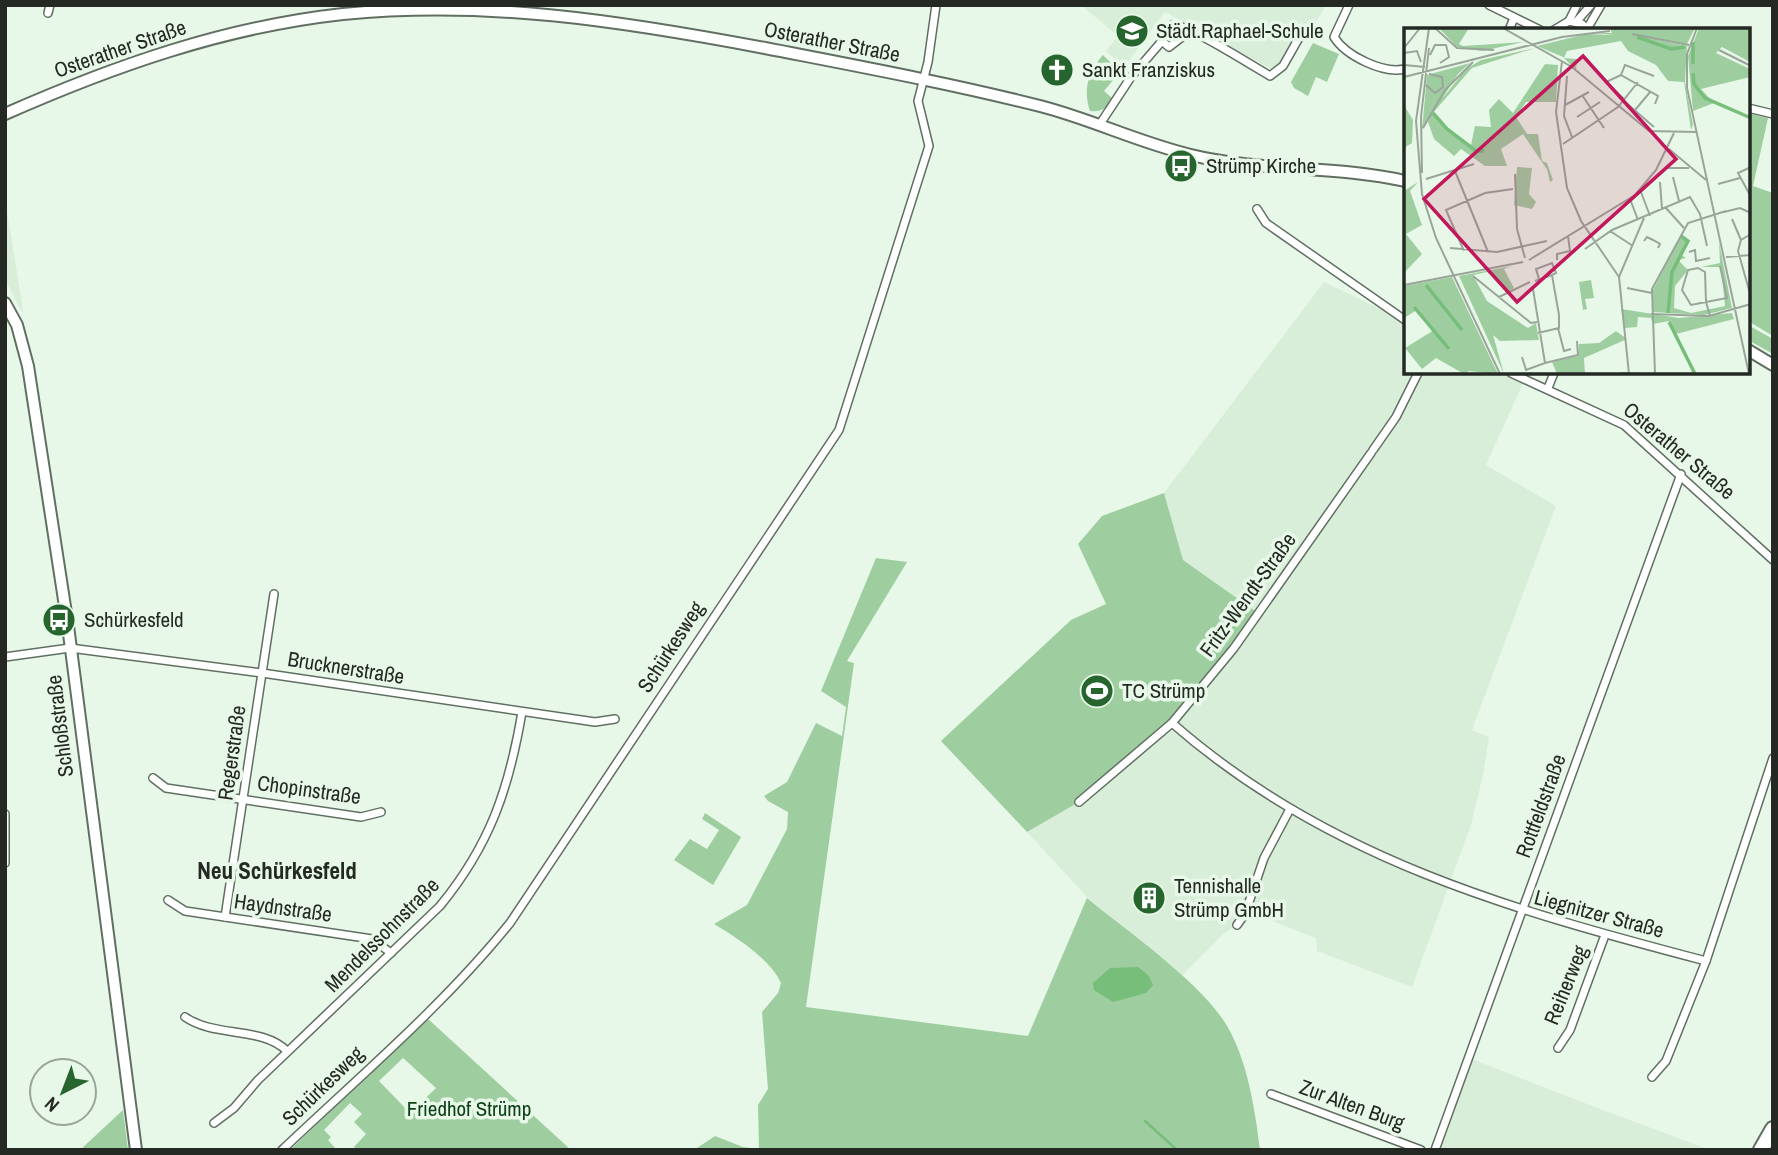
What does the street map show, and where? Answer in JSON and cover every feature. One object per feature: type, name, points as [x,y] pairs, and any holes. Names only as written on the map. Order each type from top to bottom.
[{"type":"highway","points":[[1761,1150],[1773,1129]]},
{"type":"main road","name":"Osterather Straße","points":[[5,114],[77,82],[152,55],[277,24],[399,9],[511,7],[597,18],[923,79],[1044,107],[1185,154],[1231,164],[1404,181]]},
{"type":"main road","name":"Schloßstraße","points":[[5,303],[16,325],[28,366],[70,649],[136,1150]]},
{"type":"main road","points":[[1750,351],[1773,365]]},
{"type":"street","name":"Schürkesweg","points":[[282,1150],[444,996],[510,923],[839,430],[929,146],[918,102],[928,62],[936,5]]},
{"type":"street","points":[[1349,5],[1334,37],[1342,50],[1393,72],[1404,69]]},
{"type":"street","points":[[1489,5],[1535,28]]},
{"type":"street","points":[[1573,21],[1577,5]]},
{"type":"street","points":[[1558,28],[1573,21],[1591,5]]},
{"type":"street","points":[[1588,28],[1601,5]]},
{"type":"street","points":[[1510,28],[1514,18]]},
{"type":"street","points":[[1573,21],[1585,28]]},
{"type":"street","points":[[1181,28],[1182,37],[1174,46],[1169,47],[1162,41],[1161,36],[1175,24],[1270,75],[1283,66],[1300,36]]},
{"type":"street","points":[[1100,124],[1130,77],[1162,41]]},
{"type":"street","points":[[1750,108],[1773,114]]},
{"type":"street","points":[[1257,209],[1266,223],[1404,319]]},
{"type":"street","name":"Fritz-Wendt-Straße","points":[[1079,802],[1172,723],[1234,648],[1396,417],[1418,374]]},
{"type":"street","name":"Osterather Straße","points":[[1513,374],[1624,425],[1773,560]]},
{"type":"street","points":[[1548,388],[1554,374]]},
{"type":"street","name":"Rottfeldstraße","points":[[1435,1150],[1681,474]]},
{"type":"street","name":"Regerstraße","points":[[225,917],[274,594]]},
{"type":"street","name":"Brucknerstraße","points":[[5,657],[70,649],[262,673],[595,722],[615,719]]},
{"type":"street","name":"Mendelssohnstraße","points":[[214,1124],[234,1108],[287,1051],[440,906],[481,848],[497,816],[513,763],[522,712]]},
{"type":"street","name":"Liegnitzer Straße","points":[[1172,723],[1212,758],[1290,809],[1372,853],[1522,911],[1706,961]]},
{"type":"street","points":[[1652,1076],[1666,1061],[1706,961],[1773,758]]},
{"type":"street","name":"Chopinstraße","points":[[152,778],[166,788],[361,817],[381,812]]},
{"type":"street","points":[[1237,925],[1245,914],[1264,858],[1290,809]]},
{"type":"street","points":[[5,814],[5,863]]},
{"type":"street","name":"Haydnstraße","points":[[168,900],[185,911],[372,939],[391,953]]},
{"type":"street","name":"Reiherweg","points":[[1558,1048],[1570,1030],[1605,935]]},
{"type":"street","points":[[185,1017],[199,1027],[277,1041],[287,1051]]},
{"type":"street","name":"Zur Alten Burg","points":[[1271,1094],[1421,1150]]},
{"type":"shaded area","points":[[1081,5],[1326,5],[1315,24],[1293,43],[1275,71],[1165,12],[1124,67],[1106,51],[1118,36]]},
{"type":"shaded area","points":[[5,199],[22,303],[23,315],[5,279]]},
{"type":"shaded area","points":[[1324,282],[1404,321],[1404,374],[1513,374],[1525,379],[1486,465],[1556,506],[1472,730],[1489,737],[1484,771],[1471,825],[1412,987],[1317,951],[1316,938],[1254,914],[1223,934],[1182,976],[1088,898],[1027,832],[1079,802],[1258,613],[1183,560],[1164,493]]},
{"type":"shaded area","points":[[1138,967],[1149,976],[1153,985],[1146,993],[1113,1002],[1094,990],[1093,983],[1110,968]]},
{"type":"shaded area","points":[[1469,1058],[1595,1107],[1710,1150],[1435,1150]]},
{"type":"green space","points":[[1313,43],[1339,54],[1327,82],[1316,77],[1308,96],[1294,88],[1291,82]]},
{"type":"green space","points":[[1103,55],[1120,72],[1104,91],[1112,98],[1108,105],[1101,110],[1090,111],[1088,81]]},
{"type":"green space","points":[[1750,114],[1768,118],[1753,186],[1773,193],[1773,336],[1750,322]]},
{"type":"green space","points":[[1750,326],[1773,339],[1773,354],[1750,341]]},
{"type":"green space","name":"TC Strümp","points":[[1164,493],[1183,560],[1258,613],[1172,723],[1079,802],[1027,832],[941,741],[1071,620],[1106,604],[1078,544],[1102,516]]},
{"type":"green space","points":[[876,558],[907,562],[847,661],[854,663],[806,1007],[1028,1036],[1087,898],[1179,972],[1224,1021],[1244,1066],[1260,1150],[694,1150],[715,1136],[743,1147],[759,1149],[758,1105],[768,1089],[762,1012],[778,993],[781,983],[761,957],[714,924],[747,905],[787,829],[788,812],[764,796],[787,782],[816,723],[842,736],[846,707],[821,691]]},
{"type":"green space","points":[[705,813],[741,837],[713,885],[674,860],[690,839],[707,849],[719,830],[702,819]]},
{"type":"green space","name":"Friedhof Strümp","points":[[427,1018],[571,1150],[357,1150],[354,1147],[366,1134],[354,1122],[362,1114],[350,1103],[324,1130],[331,1137],[328,1140],[335,1148],[333,1150],[290,1150]],"holes":[[[403,1058],[436,1088],[410,1113],[379,1081]]]},
{"type":"green space","points":[[123,1110],[128,1150],[80,1150]]},
{"type":"waterway","points":[[1145,1121],[1177,1150]]},
{"type":"place","name":"Städt.Raphael-Schule","points":[[1132,31]]},
{"type":"place","name":"Sankt Franziskus","points":[[1057,70]]},
{"type":"place","name":"Strümp Kirche","points":[[1181,166]]},
{"type":"place","name":"Schürkesfeld","points":[[59,620]]},
{"type":"place","name":"TC Strümp","points":[[1097,691]]},
{"type":"place","name":"Tennishalle Strümp GmbH","points":[[1149,898]]},
{"type":"district","name":"Neu Schürkesfeld","points":[[277,871]]}]
